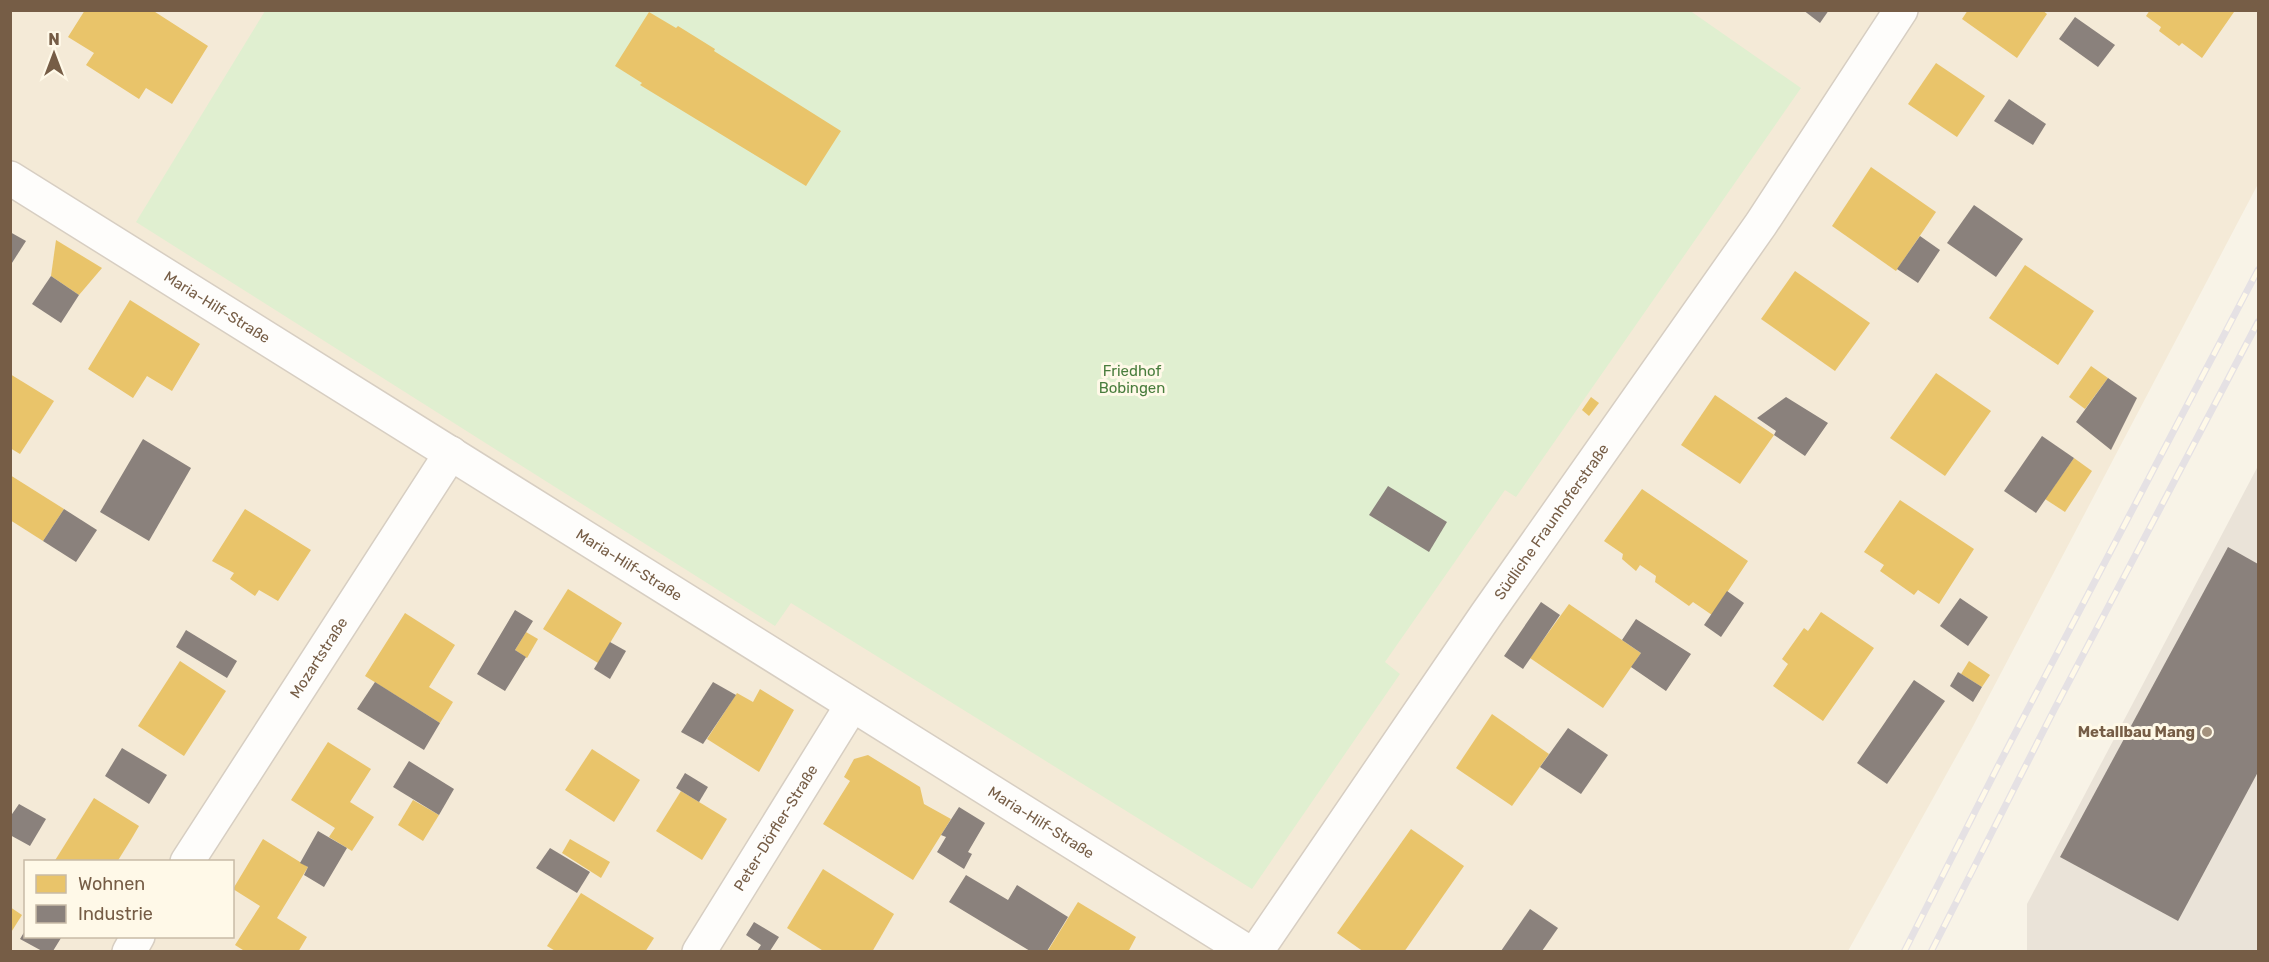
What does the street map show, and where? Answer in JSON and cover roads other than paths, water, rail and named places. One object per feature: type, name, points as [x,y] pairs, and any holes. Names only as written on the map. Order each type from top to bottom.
[{"type":"street","name":"Südliche Fraunhoferstraße","points":[[1256,951],[1480,624],[1761,224],[1900,10]]},
{"type":"street","name":"Maria-Hilf-Straße","points":[[10,178],[1248,951]]},
{"type":"street","name":"Mozartstraße","points":[[188,860],[451,453]]},
{"type":"street","name":"Peter-Dörfler-Straße","points":[[699,951],[852,705]]},
{"type":"street","points":[[129,951],[137,938]]},
{"type":"railway","points":[[1904,952],[1997,768],[2258,270]]},
{"type":"railway","points":[[1931,952],[2054,710],[2258,322]]},
{"type":"place","name":"Metallbau Mang","points":[[2207,732]]},
{"type":"park label","name":"Friedhof Bobingen","points":[[1132,380]]}]
